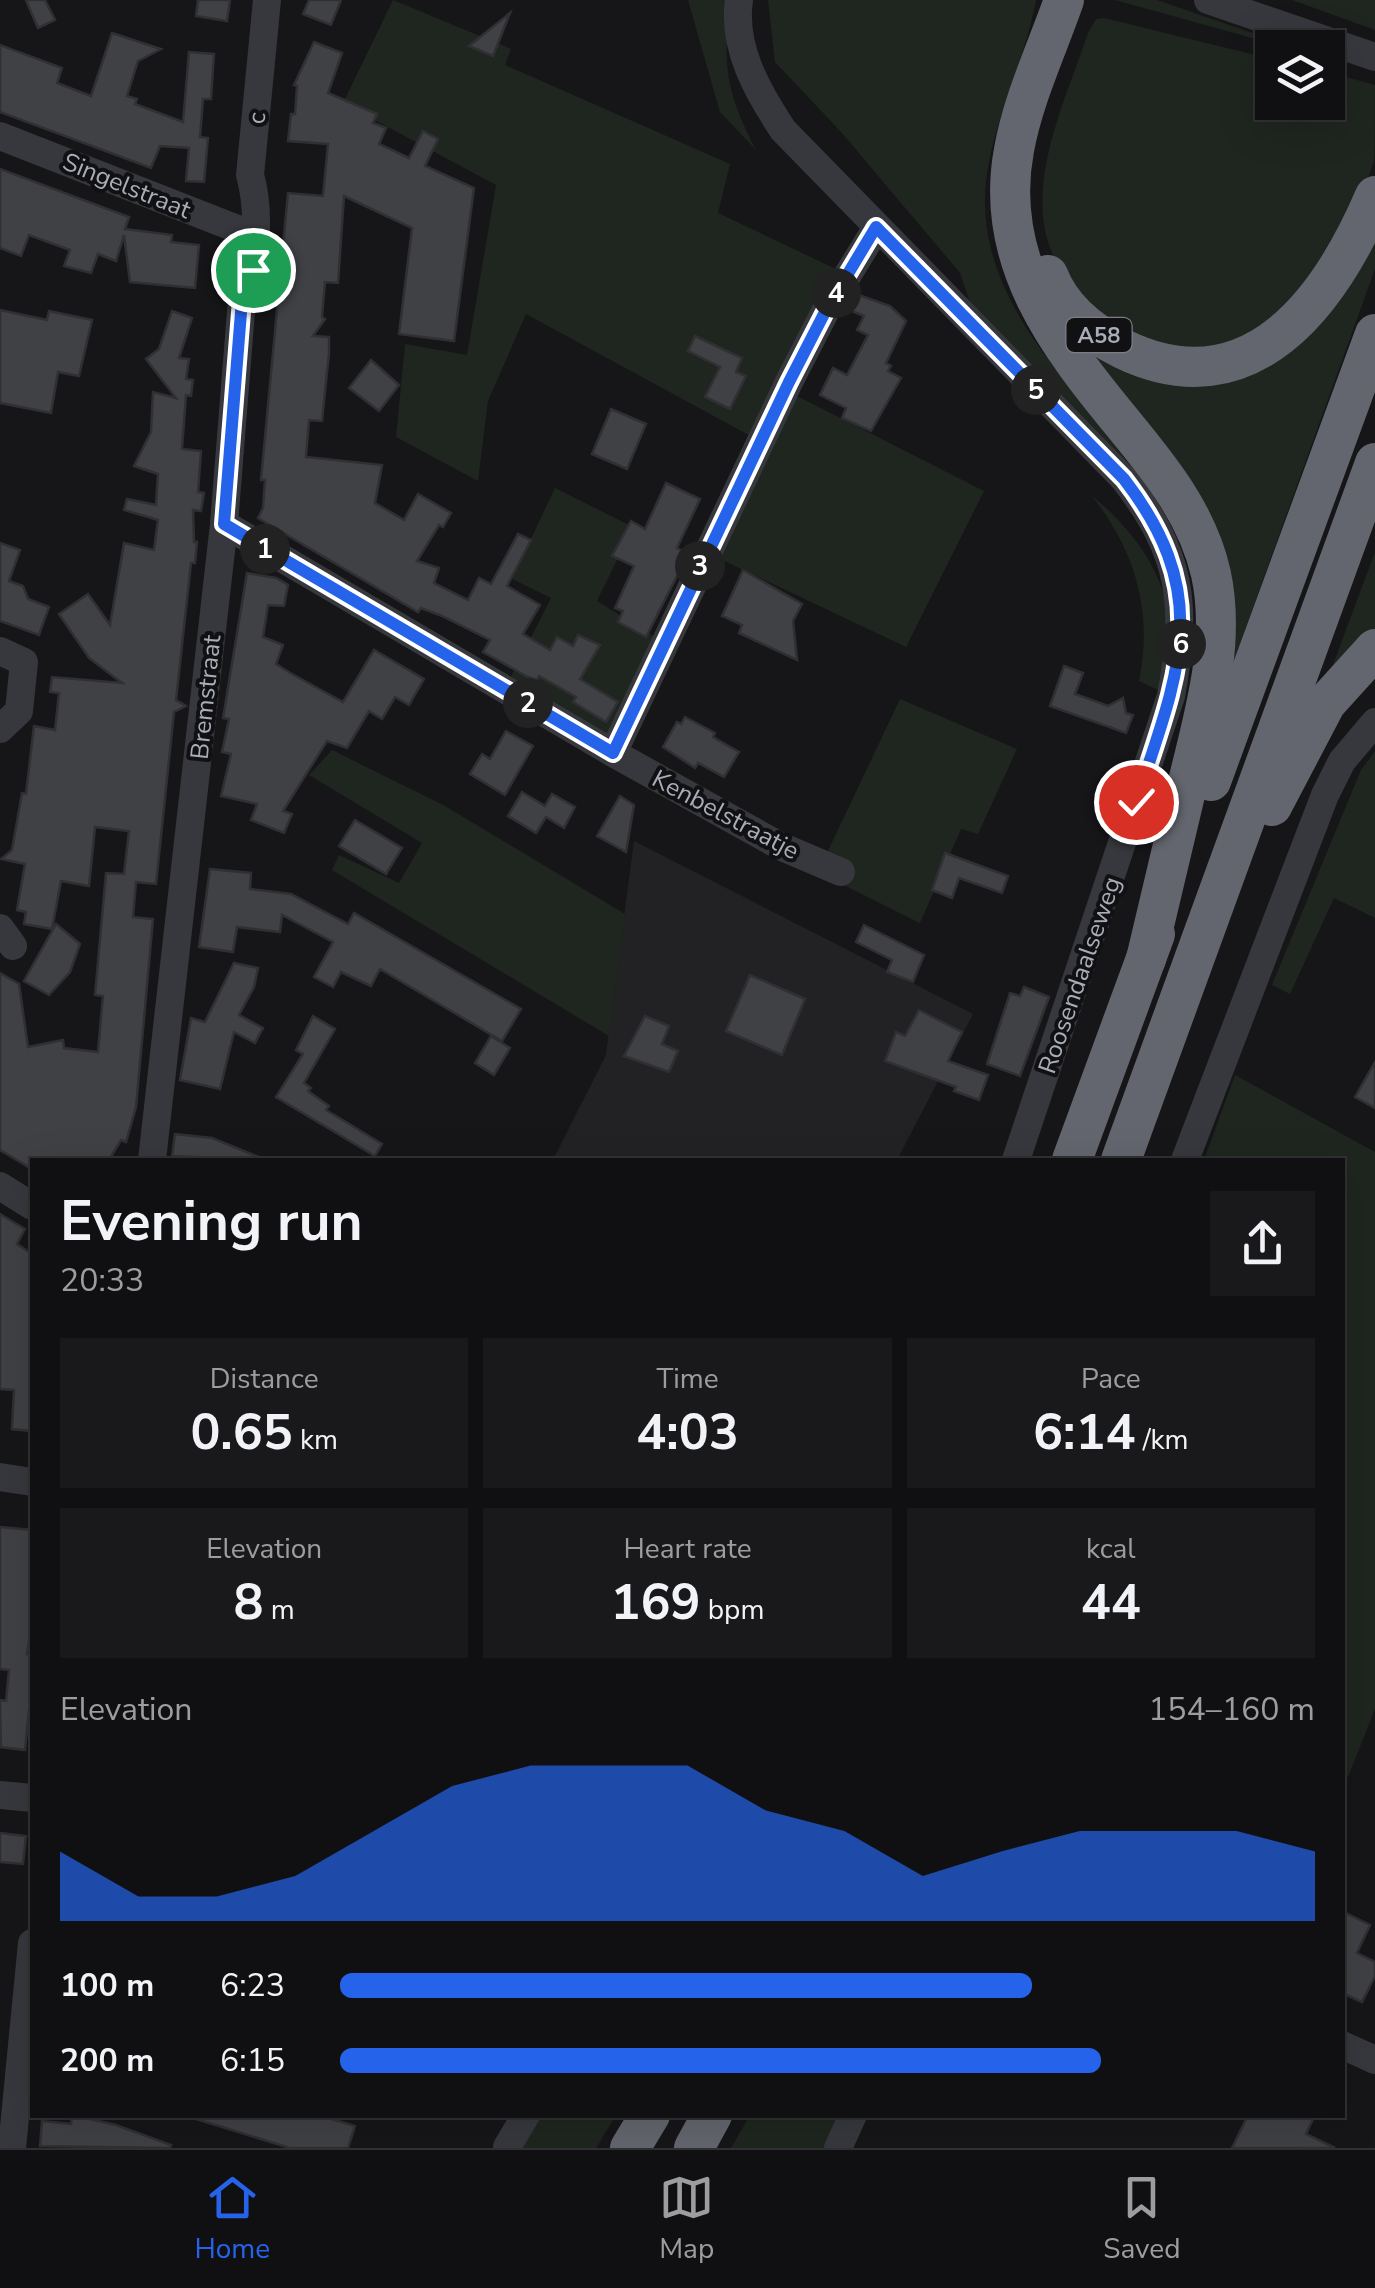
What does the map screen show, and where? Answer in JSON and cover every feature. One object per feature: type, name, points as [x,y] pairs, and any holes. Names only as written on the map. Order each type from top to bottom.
[{"type":"highway","name":"A58","points":[[1064,0],[1014,148],[1008,198],[1013,244],[1025,281],[1045,319],[1169,480],[1204,545],[1217,610],[1217,642],[1203,718],[1146,959]]},
{"type":"highway","name":"A58","points":[[1088,0],[1053,100],[1032,197],[1034,233],[1049,280],[1070,312],[1106,341],[1145,359],[1188,367],[1237,360],[1282,336],[1325,292],[1358,236],[1375,196]]},
{"type":"highway","name":"A58","points":[[1073,1158],[1375,334]]},
{"type":"highway","points":[[1122,1158],[1375,463]]},
{"type":"highway","points":[[1200,942],[1326,703],[1375,649]]},
{"type":"highway","points":[[630,2148],[648,2118]]},
{"type":"highway","points":[[694,2148],[710,2118]]},
{"type":"street","name":"c","points":[[254,235],[256,196],[250,175],[266,0]]},
{"type":"street","name":"Roosendaalseweg","points":[[739,0],[742,47],[756,89],[783,130],[1124,479],[1153,517],[1180,599],[1182,640],[1171,696],[1017,1158]]},
{"type":"street","points":[[1208,0],[1375,57]]},
{"type":"street","name":"Singelstraat","points":[[0,136],[254,235]]},
{"type":"street","points":[[613,753],[789,382],[876,227]]},
{"type":"street","name":"Bremstraat","points":[[152,1158],[224,524],[242,300],[253,270],[254,235]]},
{"type":"street","name":"Kenbelstraatje","points":[[224,524],[613,753],[780,846],[841,872]]},
{"type":"street","points":[[0,651],[24,662],[20,711],[0,729]]},
{"type":"street","points":[[1185,1158],[1325,795],[1342,761],[1375,722]]},
{"type":"street","points":[[0,1186],[30,1205]]},
{"type":"street","points":[[0,1478],[30,1482]]},
{"type":"street","points":[[0,1795],[30,1798]]},
{"type":"street","points":[[12,2148],[30,1964]]},
{"type":"street","points":[[1345,2046],[1375,2060]]},
{"type":"street","points":[[507,2147],[524,2118]]},
{"type":"street","points":[[838,2148],[852,2118]]},
{"type":"shaded area","points":[[393,0],[511,49],[505,65],[730,164],[718,213],[840,271],[756,439],[526,314],[488,401],[478,481],[396,437],[405,344],[467,355],[496,185],[343,103]]},
{"type":"shaded area","points":[[688,0],[728,0],[729,78],[756,150],[720,112]]},
{"type":"shaded area","points":[[768,0],[1036,0],[989,162],[985,205],[990,245],[1003,283],[1044,354],[1136,465],[1171,518],[973,311],[960,273],[842,133],[775,62]]},
{"type":"shaded area","points":[[1115,0],[1157,0],[1255,34],[1255,39]]},
{"type":"shaded area","points":[[1292,0],[1375,0],[1375,30]]},
{"type":"shaded area","points":[[1096,19],[1255,55],[1255,120],[1345,120],[1345,77],[1375,85],[1374,161],[1348,220],[1310,282],[1248,337],[1215,346],[1182,347],[1148,339],[1117,325],[1089,304],[1066,279],[1050,249],[1043,216],[1045,170],[1064,100]]},
{"type":"shaded area","points":[[1375,227],[1375,269],[1225,685],[1227,612],[1082,340],[1209,375]]},
{"type":"shaded area","points":[[797,396],[984,491],[906,647],[720,559]]},
{"type":"shaded area","points":[[555,488],[633,527],[597,601],[660,640],[613,740],[510,679],[551,598],[512,579]]},
{"type":"shaded area","points":[[1092,496],[1135,540],[1164,595],[1170,637],[1160,691],[1139,681],[1144,631],[1137,584],[1120,539]]},
{"type":"shaded area","points":[[1375,552],[1375,632],[1325,686]]},
{"type":"shaded area","points":[[900,699],[1017,749],[978,834],[961,829],[920,923],[818,872]]},
{"type":"shaded area","points":[[332,750],[445,806],[625,914],[609,1036],[332,870],[339,855],[399,883],[422,843],[309,775]]},
{"type":"shaded area","points":[[1375,751],[1375,918],[1334,898],[1290,994],[1272,985],[1361,770]]},
{"type":"shaded area","points":[[634,841],[973,1014],[898,1158],[554,1158],[606,1055]]},
{"type":"shaded area","points":[[1235,1075],[1375,1152],[1375,1709],[1348,1777],[1345,1158],[1205,1158]]},
{"type":"shaded area","points":[[535,2118],[614,2118],[596,2148],[518,2148]]},
{"type":"shaded area","points":[[748,2118],[842,2118],[827,2148],[731,2148]]},
{"type":"building","points":[[26,0],[45,0],[55,20],[38,28]]},
{"type":"building","points":[[198,0],[230,0],[227,21],[196,16]]},
{"type":"building","points":[[309,0],[341,0],[331,25],[303,14]]},
{"type":"building","points":[[510,13],[493,56],[469,46]]},
{"type":"building","points":[[112,33],[161,49],[138,61],[127,96],[137,99],[135,104],[183,122],[189,52],[214,54],[211,99],[203,99],[200,137],[208,138],[204,182],[186,181],[189,148],[160,146],[151,168],[0,112],[0,45],[62,68],[57,83],[91,96]]},
{"type":"building","points":[[314,42],[342,53],[328,93],[377,114],[373,123],[386,128],[379,144],[409,158],[423,131],[438,139],[425,166],[474,188],[454,341],[399,334],[412,228],[344,196],[338,283],[325,282],[325,319],[313,336],[329,337],[322,421],[309,420],[306,457],[382,465],[375,503],[404,520],[418,494],[451,513],[417,561],[439,568],[434,583],[468,600],[479,578],[491,584],[518,534],[531,540],[507,586],[540,605],[523,634],[550,650],[557,637],[573,646],[578,635],[600,645],[580,679],[618,702],[606,722],[573,702],[576,697],[483,652],[490,640],[442,616],[421,608],[418,612],[258,518],[263,508],[265,480],[261,480],[288,193],[323,196],[328,144],[288,141],[291,114],[295,114],[294,85]]},
{"type":"building","points":[[0,169],[129,217],[125,229],[172,235],[171,242],[199,245],[195,288],[130,282],[124,235],[116,261],[98,254],[91,273],[64,266],[70,250],[29,235],[21,256],[0,248]]},
{"type":"building","points":[[856,294],[890,306],[906,321],[886,363],[891,366],[888,371],[901,378],[871,431],[842,418],[846,408],[820,395],[833,368],[847,375],[868,335],[857,330],[864,316],[847,309]]},
{"type":"building","points":[[0,310],[47,320],[49,311],[92,320],[79,376],[58,372],[51,413],[0,403]]},
{"type":"building","points":[[172,311],[192,318],[179,358],[189,359],[186,379],[193,380],[191,396],[186,395],[182,449],[201,451],[198,492],[204,493],[201,511],[193,510],[197,542],[195,563],[191,563],[176,700],[186,706],[174,712],[156,884],[136,882],[133,917],[153,919],[136,1107],[126,1142],[121,1140],[110,1158],[30,1158],[30,1168],[0,1150],[0,973],[19,984],[28,1047],[63,1040],[64,1048],[98,1052],[103,996],[95,995],[106,873],[124,874],[129,831],[95,827],[89,886],[61,881],[52,929],[24,924],[26,912],[17,910],[25,864],[1,859],[12,850],[22,793],[26,794],[34,726],[55,730],[59,693],[50,692],[52,677],[122,683],[89,658],[59,614],[88,594],[110,625],[124,543],[154,550],[158,520],[124,510],[127,499],[156,505],[158,474],[134,466],[151,432],[153,392],[176,398],[146,359],[159,349]]},
{"type":"building","points":[[695,336],[742,358],[736,372],[746,376],[730,409],[705,397],[720,367],[688,351]]},
{"type":"building","points":[[371,360],[399,385],[379,411],[349,388]]},
{"type":"building","points":[[611,409],[646,424],[627,469],[592,454]]},
{"type":"building","points":[[666,483],[700,499],[677,548],[688,554],[646,637],[618,622],[623,611],[615,608],[634,566],[612,556],[631,521],[645,529]]},
{"type":"building","points":[[0,543],[20,550],[9,581],[23,586],[28,599],[49,607],[39,635],[0,621]]},
{"type":"building","points":[[743,570],[802,604],[793,621],[797,660],[739,633],[742,625],[722,616]]},
{"type":"building","points":[[247,573],[276,578],[288,585],[284,606],[268,605],[263,637],[283,645],[276,664],[292,674],[343,702],[374,650],[424,679],[409,705],[395,697],[382,719],[369,711],[347,748],[327,741],[283,811],[292,814],[284,833],[251,820],[257,804],[221,796],[231,754],[222,752],[229,719],[223,718]]},
{"type":"building","points":[[1064,666],[1083,673],[1075,694],[1108,706],[1123,698],[1126,713],[1133,715],[1126,733],[1050,706]]},
{"type":"building","points":[[685,717],[739,752],[724,777],[698,763],[695,768],[663,747],[677,722],[681,724]]},
{"type":"building","points":[[506,731],[533,746],[505,795],[470,774],[482,754],[490,759]]},
{"type":"building","points":[[522,792],[545,806],[552,794],[575,807],[564,828],[546,817],[536,833],[508,816]]},
{"type":"building","points":[[620,796],[634,805],[626,852],[597,836]]},
{"type":"building","points":[[355,820],[402,848],[386,874],[339,846]]},
{"type":"building","points":[[945,853],[1008,876],[1002,893],[959,878],[952,898],[932,890]]},
{"type":"building","points":[[210,869],[251,873],[250,889],[291,894],[348,924],[354,913],[521,1009],[502,1041],[380,969],[371,986],[341,972],[333,987],[314,977],[333,942],[282,915],[280,932],[237,927],[233,952],[199,947]]},
{"type":"building","points":[[56,924],[80,944],[70,972],[49,995],[24,981]]},
{"type":"building","points":[[864,925],[924,955],[913,982],[887,972],[892,960],[856,942]]},
{"type":"building","points":[[234,963],[258,968],[254,987],[239,1015],[263,1028],[255,1043],[234,1032],[220,1089],[180,1080],[191,1018],[205,1022]]},
{"type":"building","points":[[750,975],[805,999],[782,1055],[726,1031]]},
{"type":"building","points":[[1024,987],[1049,997],[1020,1076],[987,1064],[1010,993],[1020,996]]},
{"type":"building","points":[[919,1010],[962,1032],[948,1061],[988,1075],[979,1100],[954,1091],[956,1087],[885,1061],[896,1032],[905,1036]]},
{"type":"building","points":[[313,1016],[335,1029],[304,1083],[311,1088],[308,1091],[329,1106],[326,1110],[382,1144],[375,1156],[276,1097],[303,1054],[296,1050]]},
{"type":"building","points":[[645,1016],[669,1026],[662,1044],[678,1051],[669,1072],[624,1056]]},
{"type":"building","points":[[491,1036],[510,1048],[494,1075],[475,1063]]},
{"type":"building","points":[[1375,1062],[1375,1108],[1355,1097]]},
{"type":"building","points":[[175,1134],[212,1138],[261,1158],[219,1158],[172,1156]]},
{"type":"building","points":[[0,1214],[25,1229],[17,1244],[30,1253],[30,1431],[12,1429],[14,1390],[0,1389]]},
{"type":"building","points":[[0,1527],[30,1530],[27,1654],[30,1700],[25,1750],[1,1747],[0,1700],[6,1701],[9,1670],[0,1669]]},
{"type":"building","points":[[0,1833],[26,1836],[23,1864],[0,1862]]},
{"type":"building","points":[[1345,1912],[1370,1925],[1357,1953],[1375,1962],[1375,1976],[1362,2002],[1345,1994]]},
{"type":"building","points":[[72,2118],[85,2118],[171,2145],[40,2146],[42,2121],[71,2124]]},
{"type":"building","points":[[328,2118],[355,2126],[348,2148],[290,2148],[196,2119]]},
{"type":"building","points":[[1247,2118],[1314,2118],[1306,2134],[1335,2148],[1232,2148]]},
{"type":"route","points":[[253,270],[242,300],[224,524],[613,753],[789,382],[876,227],[1124,479],[1153,517],[1180,599],[1182,640],[1171,696],[1136,802]]}]
